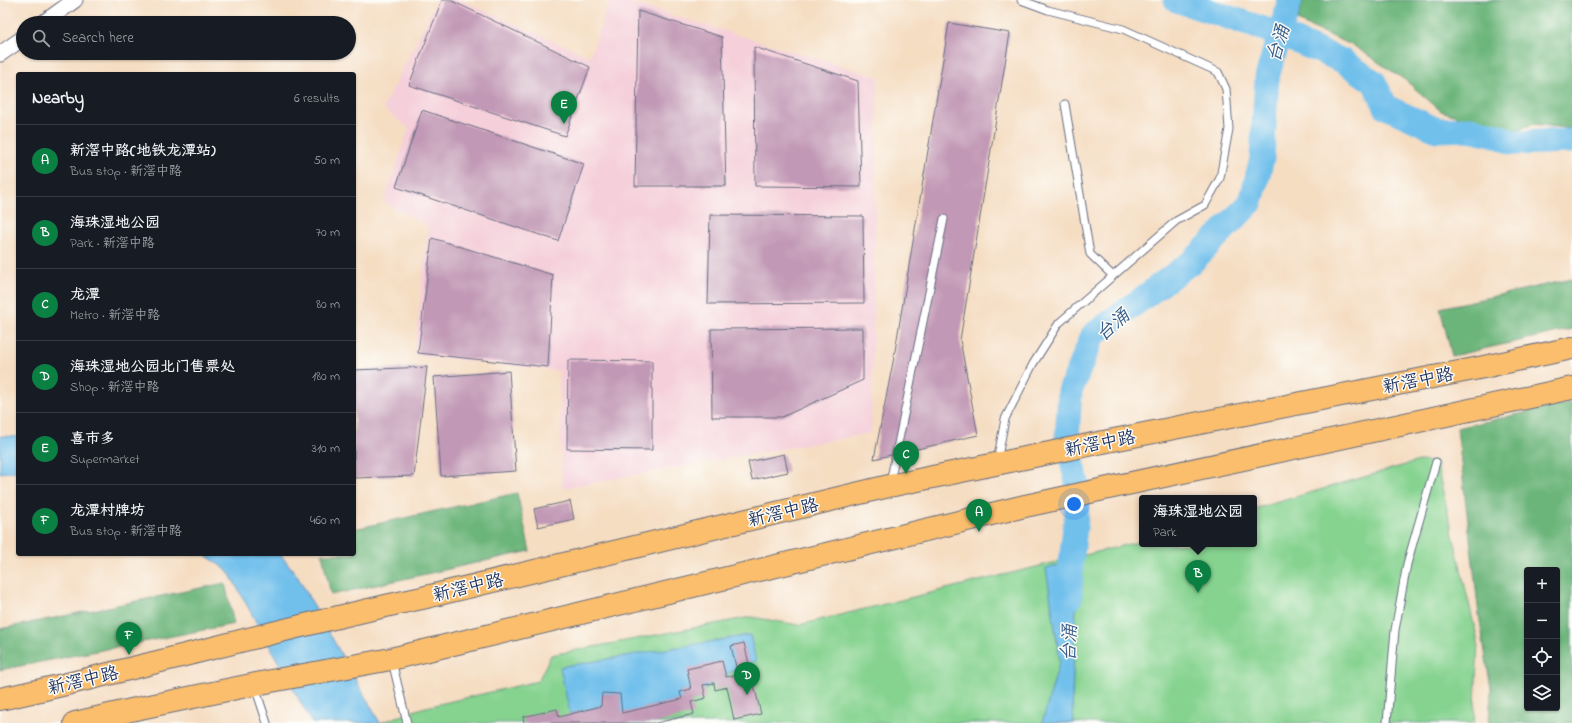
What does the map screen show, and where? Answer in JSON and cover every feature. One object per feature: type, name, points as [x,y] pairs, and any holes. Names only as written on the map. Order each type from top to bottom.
[{"type":"highway","name":"新滘中路","points":[[0,699],[248,640],[349,614],[422,598],[889,486],[1572,348]]},
{"type":"highway","points":[[75,723],[263,683],[391,659],[1102,488],[1572,388]]},
{"type":"street","points":[[53,16],[75,0]]},
{"type":"street","points":[[0,54],[16,43]]},
{"type":"lane","points":[[1006,462],[1005,419],[1033,364],[1059,322],[1176,221],[1205,205],[1220,178],[1229,129],[1226,90],[1218,72],[1123,29],[1048,10],[1021,0]]},
{"type":"lane","points":[[1065,104],[1090,254],[1112,276]]},
{"type":"lane","points":[[889,486],[944,219]]},
{"type":"lane","points":[[1387,723],[1395,630],[1407,564],[1436,462]]},
{"type":"lane","points":[[391,659],[407,723]]},
{"type":"lane","points":[[263,683],[267,723]]},
{"type":"shaded area","points":[[437,0],[460,0],[590,57],[610,0],[621,0],[878,77],[871,433],[562,488],[559,371],[414,355],[428,226],[384,202],[409,128],[383,108]]},
{"type":"green space","points":[[1303,0],[1572,0],[1572,129],[1534,124],[1507,133],[1441,111],[1405,80],[1354,46],[1297,21]]},
{"type":"green space","points":[[1572,279],[1572,329],[1452,356],[1440,308]]},
{"type":"green space","points":[[1572,402],[1572,723],[1489,723],[1491,689],[1479,615],[1457,428]]},
{"type":"green space","points":[[1419,461],[1436,462],[1478,642],[1474,723],[380,723],[422,708],[538,681],[551,655],[751,617],[799,625],[1139,542],[1139,547],[1257,547],[1257,508]]},
{"type":"green space","points":[[517,493],[530,551],[331,595],[322,556],[356,556],[356,529]]},
{"type":"green space","points":[[225,583],[234,624],[0,670],[0,629]]},
{"type":"water","points":[[0,436],[16,437],[16,471],[0,473]]},
{"type":"water","points":[[207,556],[282,556],[296,574],[380,723],[312,723],[228,571]]},
{"type":"water","points":[[1078,562],[1072,698],[1074,723],[1042,723],[1060,661],[1046,568]]},
{"type":"water","points":[[750,635],[756,661],[727,674],[683,702],[622,719],[598,707],[570,714],[560,667]]},
{"type":"building","points":[[442,0],[450,0],[590,67],[565,136],[409,85]]},
{"type":"building","points":[[638,11],[722,37],[726,186],[635,186]]},
{"type":"building","points":[[949,23],[1010,33],[960,340],[978,435],[874,459],[894,357]]},
{"type":"building","points":[[754,47],[858,81],[861,187],[755,186]]},
{"type":"building","points":[[422,110],[584,164],[558,241],[396,187]]},
{"type":"building","points":[[710,215],[863,216],[864,303],[708,304]]},
{"type":"building","points":[[432,238],[553,275],[548,367],[418,353]]},
{"type":"building","points":[[863,328],[863,380],[782,417],[712,417],[711,329]]},
{"type":"building","points":[[568,360],[652,361],[652,450],[567,449]]},
{"type":"building","points":[[427,367],[414,476],[356,478],[356,370]]},
{"type":"building","points":[[509,371],[516,471],[441,476],[434,377]]},
{"type":"building","points":[[784,454],[788,472],[752,480],[748,462]]},
{"type":"building","points":[[570,501],[574,519],[538,527],[534,509]]},
{"type":"building","points":[[744,643],[761,714],[734,720],[727,687],[715,690],[714,683],[703,685],[706,698],[691,702],[694,714],[656,723],[524,723],[523,717],[557,709],[559,717],[601,706],[602,693],[620,694],[622,713],[682,699],[680,692],[691,689],[687,669],[722,661],[726,677],[738,675],[731,646]]},
{"type":"waterway","points":[[1176,0],[1279,34],[1343,61],[1374,82],[1386,107],[1437,130],[1470,129],[1496,135],[1514,143],[1572,141]]},
{"type":"waterway","name":"台涌","points":[[1070,598],[1071,563],[1079,491],[1067,440],[1070,391],[1093,335],[1194,260],[1251,202],[1262,158],[1267,77],[1290,0]]},
{"type":"place","name":"喜市多","points":[[564,124]]},
{"type":"place","name":"龙潭","points":[[906,474]]},
{"type":"place","name":"新滘中路(地铁龙潭站)","points":[[979,532]]},
{"type":"place","name":"海珠湿地公园","points":[[1198,593]]},
{"type":"place","name":"龙潭村牌坊","points":[[129,655]]},
{"type":"place","name":"海珠湿地公园北门售票处","points":[[747,695]]}]
